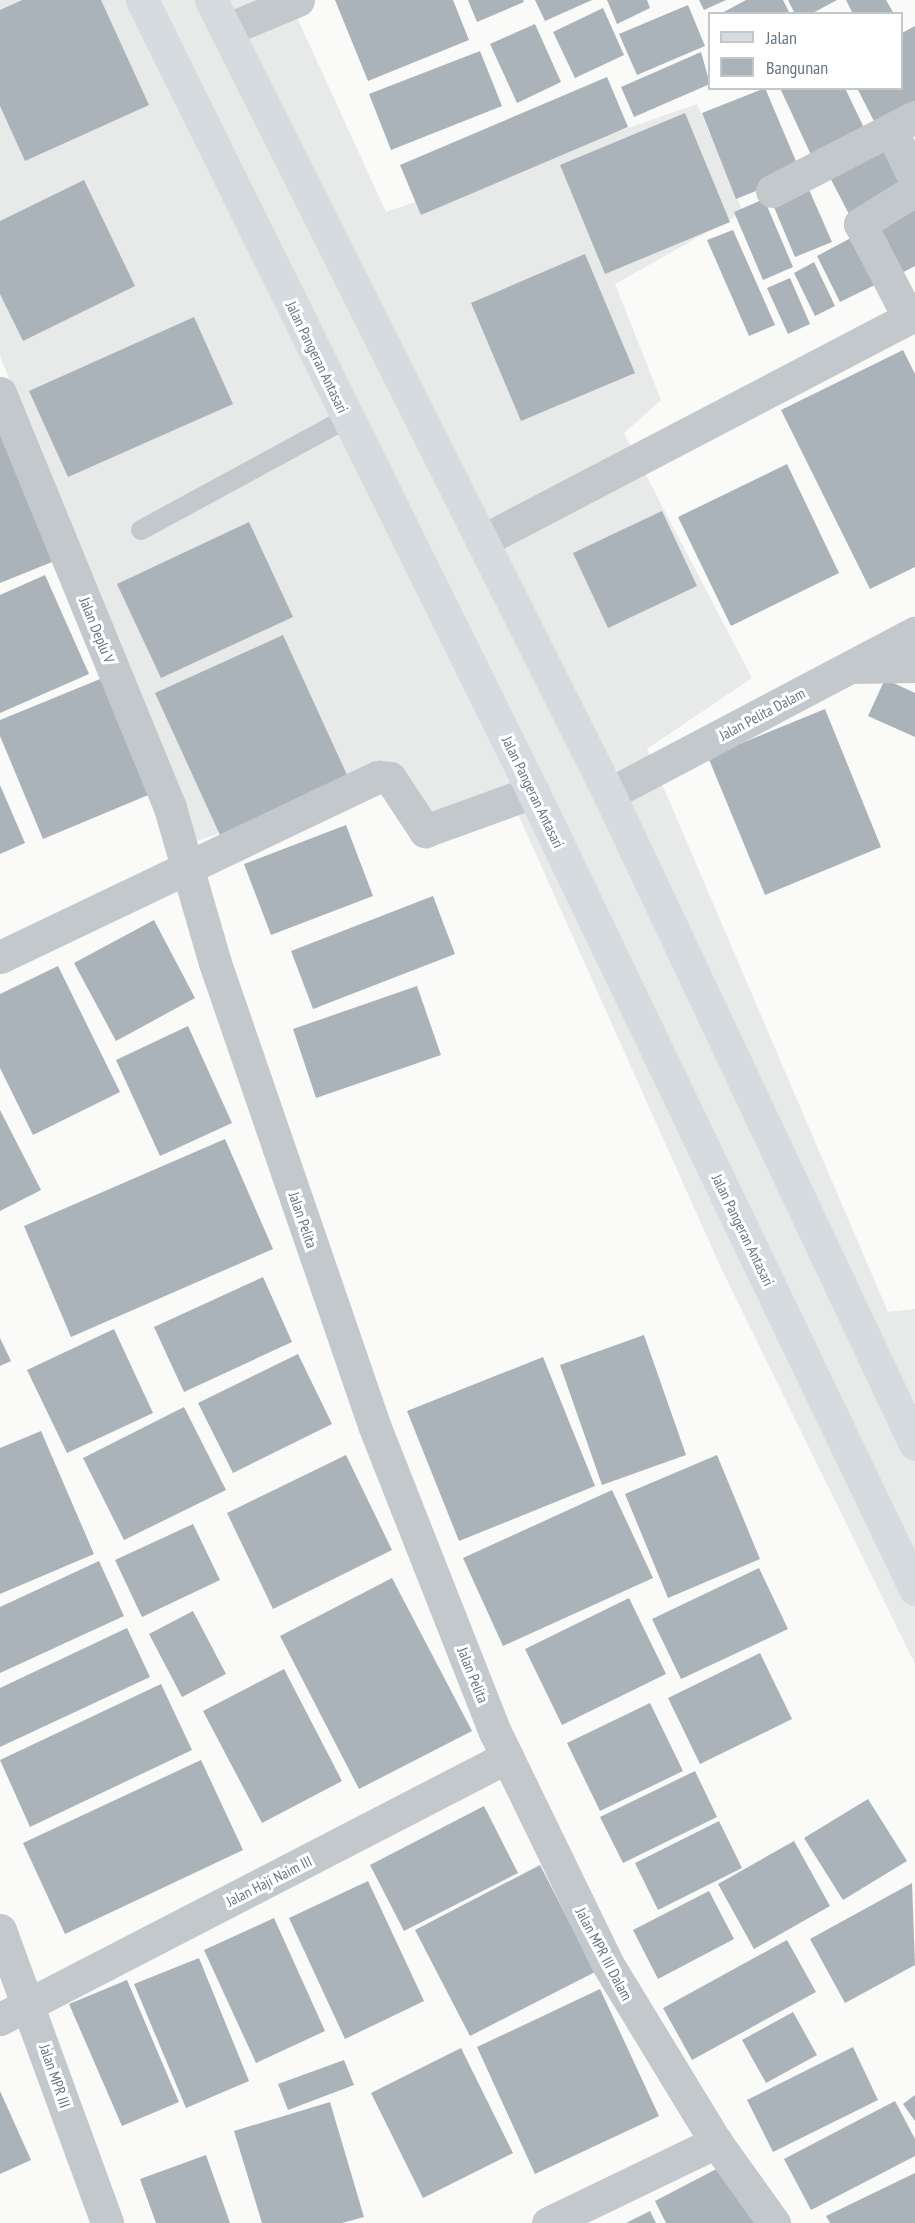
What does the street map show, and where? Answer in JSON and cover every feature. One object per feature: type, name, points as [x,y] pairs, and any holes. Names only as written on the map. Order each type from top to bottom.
[{"type":"main road","name":"Jalan Pangeran Antasari","points":[[142,0],[533,792],[915,1588]]},
{"type":"main road","points":[[211,0],[609,794],[915,1444]]},
{"type":"street","points":[[226,30],[298,0]]},
{"type":"street","points":[[772,192],[903,124],[915,180]]},
{"type":"street","points":[[482,541],[909,318],[860,224],[915,190]]},
{"type":"street","name":"Jalan Deplu V","points":[[0,393],[170,808],[187,870]]},
{"type":"street","name":"Jalan Pelita Dalam","points":[[609,794],[915,633]]},
{"type":"street","points":[[850,667],[915,666]]},
{"type":"street","points":[[0,957],[187,870],[378,777],[390,778],[425,831],[533,792]]},
{"type":"street","name":"Jalan Pelita","points":[[187,870],[214,963],[374,1425],[507,1757]]},
{"type":"street","name":"Jalan Haji Naim III","points":[[0,2019],[507,1757]]},
{"type":"street","name":"Jalan MPR III Dalam","points":[[507,1757],[607,1963],[716,2142],[774,2223]]},
{"type":"street","name":"Jalan MPR III","points":[[0,1930],[30,2005],[107,2223]]},
{"type":"street","points":[[548,2223],[716,2142]]},
{"type":"lane","points":[[141,530],[347,418]]},
{"type":"shaded area","points":[[0,0],[289,0],[386,212],[697,104],[743,212],[615,284],[661,400],[624,433],[752,678],[647,749],[888,1312],[915,1309],[915,1664],[721,1268],[509,794],[428,822],[402,769],[197,841],[0,356]]},
{"type":"building","points":[[22,0],[101,0],[149,105],[25,161],[0,106],[0,10]]},
{"type":"building","points":[[335,0],[453,0],[469,40],[368,81]]},
{"type":"building","points":[[468,0],[523,0],[524,2],[477,22]]},
{"type":"building","points":[[535,0],[592,0],[545,21]]},
{"type":"building","points":[[607,0],[647,0],[650,8],[617,24]]},
{"type":"building","points":[[699,0],[726,0],[704,10]]},
{"type":"building","points":[[746,0],[783,0],[789,12],[724,12]]},
{"type":"building","points":[[788,0],[837,0],[815,12],[794,12]]},
{"type":"building","points":[[846,0],[886,0],[893,12],[852,12]]},
{"type":"building","points":[[688,5],[705,46],[637,75],[619,34]]},
{"type":"building","points":[[603,8],[624,55],[575,78],[553,32]]},
{"type":"building","points":[[535,24],[561,82],[517,103],[490,44]]},
{"type":"building","points":[[915,26],[915,113],[879,131],[858,90],[903,90],[903,32]]},
{"type":"building","points":[[480,51],[502,106],[391,150],[369,94]]},
{"type":"building","points":[[701,52],[708,77],[708,85],[634,117],[621,87]]},
{"type":"building","points":[[607,77],[628,127],[421,215],[400,165]]},
{"type":"building","points":[[760,90],[766,90],[801,173],[736,199],[702,113]]},
{"type":"building","points":[[781,90],[846,90],[866,132],[812,157]]},
{"type":"building","points":[[685,113],[730,222],[605,274],[560,165]]},
{"type":"building","points":[[885,138],[911,189],[851,218],[825,168]]},
{"type":"building","points":[[84,180],[135,286],[23,341],[0,294],[0,221]]},
{"type":"building","points":[[807,185],[832,242],[795,257],[771,200]]},
{"type":"building","points":[[764,199],[793,267],[763,280],[734,212]]},
{"type":"building","points":[[915,200],[915,266],[894,277],[868,224]]},
{"type":"building","points":[[733,230],[775,325],[749,336],[707,240]]},
{"type":"building","points":[[864,231],[889,278],[840,302],[817,256]]},
{"type":"building","points":[[585,254],[635,373],[521,421],[471,303]]},
{"type":"building","points":[[814,262],[835,306],[815,316],[794,273]]},
{"type":"building","points":[[790,278],[810,324],[788,334],[767,288]]},
{"type":"building","points":[[194,317],[233,404],[68,477],[29,391]]},
{"type":"building","points":[[903,350],[915,374],[915,567],[870,589],[781,410]]},
{"type":"building","points":[[0,405],[62,558],[0,583]]},
{"type":"building","points":[[787,464],[839,573],[731,626],[678,517]]},
{"type":"building","points":[[662,511],[697,586],[608,628],[573,553]]},
{"type":"building","points":[[249,522],[293,617],[161,678],[117,584]]},
{"type":"building","points":[[45,575],[89,674],[0,713],[0,595]]},
{"type":"building","points":[[283,635],[348,777],[220,835],[155,693]]},
{"type":"building","points":[[105,677],[153,793],[43,839],[0,736],[0,720]]},
{"type":"building","points":[[885,679],[915,693],[915,737],[868,716]]},
{"type":"building","points":[[825,709],[881,847],[765,895],[708,757]]},
{"type":"building","points":[[0,785],[25,843],[0,854]]},
{"type":"building","points":[[346,825],[373,896],[271,935],[244,864]]},
{"type":"building","points":[[433,896],[455,954],[313,1009],[291,951]]},
{"type":"building","points":[[154,920],[195,998],[116,1041],[74,963]]},
{"type":"building","points":[[58,966],[120,1092],[33,1135],[0,1068],[0,994]]},
{"type":"building","points":[[417,986],[441,1055],[316,1098],[293,1029]]},
{"type":"building","points":[[188,1026],[232,1123],[160,1156],[116,1060]]},
{"type":"building","points":[[0,1110],[41,1190],[0,1211]]},
{"type":"building","points":[[225,1139],[273,1249],[71,1337],[24,1226]]},
{"type":"building","points":[[263,1277],[292,1342],[184,1392],[154,1327]]},
{"type":"building","points":[[114,1329],[153,1413],[67,1453],[27,1370]]},
{"type":"building","points":[[644,1335],[686,1455],[602,1485],[560,1365]]},
{"type":"building","points":[[0,1338],[11,1361],[0,1366]]},
{"type":"building","points":[[298,1354],[332,1424],[233,1473],[198,1403]]},
{"type":"building","points":[[543,1357],[595,1486],[459,1541],[407,1411]]},
{"type":"building","points":[[184,1407],[226,1490],[124,1540],[83,1458]]},
{"type":"building","points":[[41,1431],[94,1554],[0,1594],[0,1448]]},
{"type":"building","points":[[346,1455],[392,1550],[273,1609],[227,1513]]},
{"type":"building","points":[[717,1455],[760,1559],[668,1598],[625,1494]]},
{"type":"building","points":[[612,1490],[653,1578],[503,1646],[463,1558]]},
{"type":"building","points":[[193,1524],[220,1580],[142,1617],[115,1560]]},
{"type":"building","points":[[99,1561],[124,1616],[0,1673],[0,1607]]},
{"type":"building","points":[[759,1568],[788,1629],[681,1679],[652,1619]]},
{"type":"building","points":[[392,1578],[472,1731],[359,1789],[280,1636]]},
{"type":"building","points":[[629,1598],[666,1674],[562,1725],[525,1649]]},
{"type":"building","points":[[193,1611],[226,1674],[182,1697],[149,1634]]},
{"type":"building","points":[[127,1628],[150,1677],[0,1747],[0,1688]]},
{"type":"building","points":[[760,1653],[792,1719],[700,1764],[668,1698]]},
{"type":"building","points":[[284,1669],[342,1781],[262,1823],[203,1711]]},
{"type":"building","points":[[161,1684],[192,1750],[30,1827],[0,1760]]},
{"type":"building","points":[[650,1703],[683,1771],[600,1811],[567,1743]]},
{"type":"building","points":[[201,1760],[243,1850],[65,1934],[23,1843]]},
{"type":"building","points":[[695,1771],[717,1817],[623,1863],[600,1817]]},
{"type":"building","points":[[868,1799],[907,1861],[843,1900],[804,1838]]},
{"type":"building","points":[[484,1806],[518,1873],[404,1931],[370,1865]]},
{"type":"building","points":[[719,1821],[742,1868],[658,1910],[635,1863]]},
{"type":"building","points":[[794,1841],[830,1906],[754,1949],[718,1884]]},
{"type":"building","points":[[540,1865],[595,1972],[470,2036],[415,1930]]},
{"type":"building","points":[[368,1881],[424,2001],[345,2039],[289,1918]]},
{"type":"building","points":[[912,1883],[915,1965],[845,2003],[810,1939]]},
{"type":"building","points":[[709,1891],[734,1939],[658,1979],[633,1930]]},
{"type":"building","points":[[274,1918],[325,2031],[256,2063],[204,1950]]},
{"type":"building","points":[[787,1940],[816,1992],[692,2060],[663,2008]]},
{"type":"building","points":[[199,1958],[249,2081],[186,2108],[134,1984]]},
{"type":"building","points":[[127,1980],[179,2102],[122,2126],[69,2004]]},
{"type":"building","points":[[600,1989],[659,2116],[535,2174],[477,2047]]},
{"type":"building","points":[[793,2012],[817,2055],[766,2083],[742,2040]]},
{"type":"building","points":[[853,2047],[878,2100],[773,2152],[747,2100]]},
{"type":"building","points":[[461,2048],[513,2153],[423,2198],[371,2093]]},
{"type":"building","points":[[344,2060],[354,2085],[288,2110],[278,2084]]},
{"type":"building","points":[[0,2091],[31,2160],[0,2174]]},
{"type":"building","points":[[915,2095],[915,2121],[903,2104]]},
{"type":"building","points":[[895,2101],[915,2139],[915,2156],[811,2210],[784,2159]]},
{"type":"building","points":[[330,2102],[364,2217],[342,2223],[262,2223],[234,2131]]},
{"type":"building","points":[[206,2155],[230,2223],[156,2223],[140,2179]]},
{"type":"building","points":[[726,2164],[757,2223],[666,2223],[655,2201]]},
{"type":"building","points":[[915,2173],[915,2223],[830,2223],[826,2216]]},
{"type":"building","points":[[650,2211],[656,2223],[626,2223]]}]
